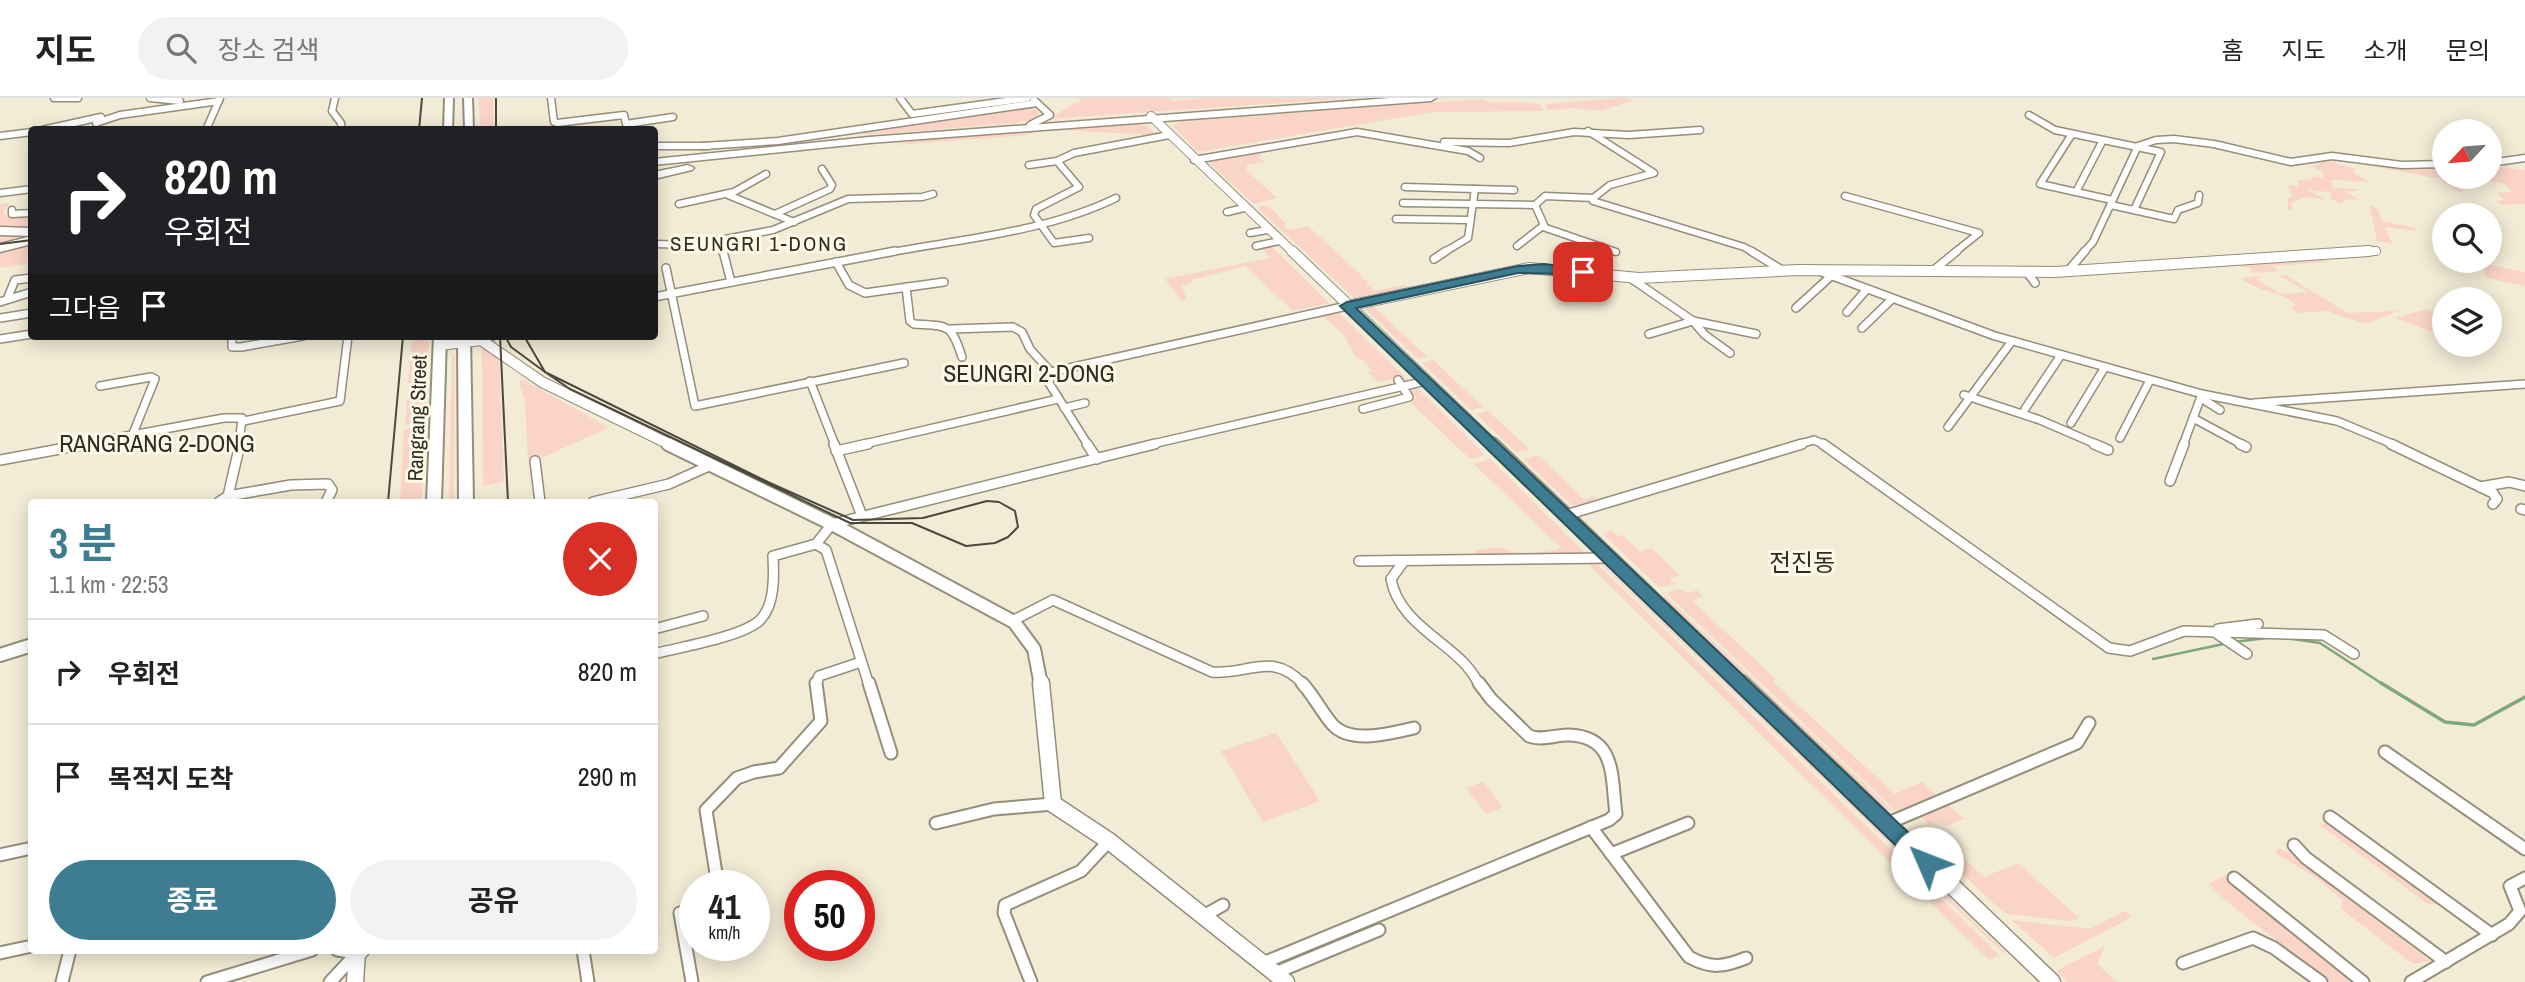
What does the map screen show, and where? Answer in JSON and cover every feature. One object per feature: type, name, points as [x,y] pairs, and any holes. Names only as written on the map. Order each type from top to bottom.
[{"type":"highway","points":[[1152,118],[1402,98]]},
{"type":"highway","points":[[658,161],[762,148],[1431,98]]},
{"type":"highway","points":[[658,175],[778,143],[1030,127]]},
{"type":"highway","points":[[658,146],[762,148]]},
{"type":"highway","points":[[0,231],[28,235]]},
{"type":"highway","points":[[0,240],[28,236]]},
{"type":"highway","points":[[0,248],[28,238]]},
{"type":"main road","points":[[448,126],[449,98]]},
{"type":"main road","points":[[468,98],[469,126]]},
{"type":"main road","points":[[1152,118],[2052,982]]},
{"type":"main road","points":[[1347,306],[1529,268],[1629,277],[1782,270],[2026,272],[2376,251]]},
{"type":"main road","points":[[464,340],[466,499]]},
{"type":"main road","points":[[490,340],[542,382],[832,524],[1012,621],[1034,649],[1040,670],[1053,804],[1109,841],[1281,977]]},
{"type":"main road","name":"Rangrang Street","points":[[434,499],[439,341]]},
{"type":"main road","points":[[0,654],[28,646]]},
{"type":"main road","points":[[355,982],[359,954]]},
{"type":"street","points":[[54,98],[78,98]]},
{"type":"street","points":[[150,98],[176,102],[205,98]]},
{"type":"street","points":[[62,126],[120,114],[228,98]]},
{"type":"street","points":[[335,98],[332,111],[341,126]]},
{"type":"street","points":[[551,98],[554,122],[557,123],[624,114],[626,124],[673,117]]},
{"type":"street","points":[[900,98],[912,114],[1030,98],[1050,115],[1030,127]]},
{"type":"street","points":[[208,126],[219,99]]},
{"type":"street","points":[[703,146],[778,143],[1037,103]]},
{"type":"street","points":[[96,123],[120,114]]},
{"type":"street","points":[[2029,115],[2055,130],[2161,152],[2134,210]]},
{"type":"street","points":[[1600,132],[1629,130]]},
{"type":"street","points":[[1412,141],[1509,143],[1588,131],[1629,135],[1700,130]]},
{"type":"street","points":[[845,131],[868,138]]},
{"type":"street","points":[[1403,203],[1535,205],[1545,196],[1594,198],[1610,185],[1654,173],[1588,131]]},
{"type":"street","points":[[0,136],[28,132]]},
{"type":"street","points":[[1194,160],[1357,132],[1468,151],[1480,158]]},
{"type":"street","points":[[2072,134],[2040,184],[2174,219],[2178,210],[2198,203],[2199,195]]},
{"type":"street","points":[[1029,165],[1057,161],[1073,153],[1169,135]]},
{"type":"street","points":[[2076,192],[2103,140]]},
{"type":"street","points":[[2068,271],[2093,242],[2138,147],[2154,141],[2186,140],[2218,144],[2291,162],[2307,163],[2330,156],[2403,166],[2432,165]]},
{"type":"street","points":[[2502,162],[2525,159]]},
{"type":"street","points":[[1057,161],[1079,187],[1035,209],[1034,215],[1054,243],[1089,238]]},
{"type":"street","points":[[775,214],[830,189],[832,185],[822,169]]},
{"type":"street","points":[[679,204],[727,195],[747,188],[753,179],[766,174]]},
{"type":"street","points":[[23,190],[28,183]]},
{"type":"street","points":[[1405,187],[1514,190]]},
{"type":"street","points":[[0,193],[28,189]]},
{"type":"street","points":[[1434,259],[1468,238],[1475,189]]},
{"type":"street","points":[[658,244],[687,245],[773,230],[848,199],[922,197],[933,194]]},
{"type":"street","points":[[727,195],[794,222]]},
{"type":"street","points":[[1845,196],[1909,216],[1979,233],[1934,270]]},
{"type":"street","points":[[658,296],[1041,223],[1085,213],[1116,198]]},
{"type":"street","points":[[1594,198],[1592,199],[1596,203],[1744,247],[1782,270]]},
{"type":"street","points":[[1535,205],[1543,227]]},
{"type":"street","points":[[1227,212],[1244,208]]},
{"type":"street","points":[[12,210],[12,214],[28,214]]},
{"type":"street","points":[[1395,219],[1470,220]]},
{"type":"street","points":[[1517,246],[1543,227]]},
{"type":"street","points":[[1543,227],[1616,252]]},
{"type":"street","points":[[1250,233],[1267,230]]},
{"type":"street","points":[[720,240],[732,282]]},
{"type":"street","points":[[1256,246],[1279,241]]},
{"type":"street","points":[[836,262],[854,290],[865,293],[942,284]]},
{"type":"street","points":[[666,268],[695,405],[904,363]]},
{"type":"street","points":[[1814,270],[2012,341],[2201,396],[2337,421],[2361,429],[2493,494],[2497,499],[2493,504]]},
{"type":"street","points":[[2026,272],[2035,283]]},
{"type":"street","points":[[1796,308],[1831,276]]},
{"type":"street","points":[[1629,277],[1693,321],[1705,335],[1730,353]]},
{"type":"street","points":[[8,297],[15,280],[28,278]]},
{"type":"street","points":[[906,287],[910,321],[914,324],[947,326],[951,329],[1013,327],[1022,332],[1030,349],[1051,372]]},
{"type":"street","points":[[1847,312],[1867,289]]},
{"type":"street","points":[[0,302],[8,297],[28,293]]},
{"type":"street","points":[[1863,328],[1892,299]]},
{"type":"street","points":[[1051,372],[1347,306]]},
{"type":"street","points":[[0,318],[28,314]]},
{"type":"street","points":[[1649,334],[1693,321],[1756,334]]},
{"type":"street","points":[[951,329],[962,357]]},
{"type":"street","points":[[0,339],[28,335]]},
{"type":"street","points":[[232,340],[232,347],[241,347],[280,340]]},
{"type":"street","points":[[0,460],[224,418],[242,418],[244,421],[340,401],[348,340]]},
{"type":"street","points":[[1948,427],[1967,396],[2012,341]]},
{"type":"street","points":[[2025,409],[2061,355]]},
{"type":"street","points":[[2071,423],[2105,367]]},
{"type":"street","points":[[1051,372],[1049,383],[1097,459]]},
{"type":"street","points":[[100,386],[151,377],[155,379],[132,436]]},
{"type":"street","points":[[2120,438],[2150,380]]},
{"type":"street","points":[[810,381],[862,516]]},
{"type":"street","points":[[658,653],[726,635],[759,622],[766,610],[774,573],[773,556],[816,544],[832,524],[1401,383],[1426,381]]},
{"type":"street","points":[[1363,409],[1409,397],[1401,383]]},
{"type":"street","points":[[2242,404],[2525,384]]},
{"type":"street","points":[[1967,396],[2040,420],[2108,450]]},
{"type":"street","points":[[2201,396],[2220,410]]},
{"type":"street","points":[[2170,481],[2201,396]]},
{"type":"street","points":[[836,451],[873,446],[1058,398]]},
{"type":"street","points":[[1064,408],[1085,403]]},
{"type":"street","points":[[2193,418],[2246,447]]},
{"type":"street","points":[[228,496],[244,421]]},
{"type":"street","points":[[1566,515],[1599,500],[1814,440],[1822,443],[1973,554],[2000,569],[2109,648],[2130,651],[2184,631],[2324,635],[2336,633]]},
{"type":"street","points":[[535,461],[540,499]]},
{"type":"street","points":[[605,499],[669,483],[701,472],[711,465]]},
{"type":"street","points":[[2480,487],[2509,482],[2525,486]]},
{"type":"street","points":[[224,499],[291,485],[328,484],[332,490],[328,499]]},
{"type":"street","points":[[816,544],[826,550],[891,753]]},
{"type":"street","points":[[1359,561],[1611,558]]},
{"type":"street","points":[[1263,962],[1591,827],[1616,814],[1609,759],[1603,747],[1597,742],[1569,735],[1537,739],[1529,736],[1504,713],[1463,663],[1419,624],[1394,595],[1391,579],[1404,561]]},
{"type":"street","points":[[1012,621],[1055,598],[1212,672],[1239,672],[1268,664],[1294,674],[1334,727],[1342,731],[1376,735],[1415,728]]},
{"type":"street","points":[[658,628],[703,615]]},
{"type":"street","points":[[2214,632],[2221,628],[2258,624]]},
{"type":"street","points":[[2214,632],[2247,654]]},
{"type":"street","points":[[2324,635],[2354,654]]},
{"type":"street","points":[[715,870],[706,810],[732,779],[752,771],[779,768],[821,721],[821,706],[815,686],[819,676],[861,662]]},
{"type":"street","points":[[1886,824],[2077,743],[2089,723]]},
{"type":"street","points":[[2385,752],[2525,849]]},
{"type":"street","points":[[936,823],[1000,808],[1053,804]]},
{"type":"street","points":[[2329,817],[2492,935]]},
{"type":"street","points":[[1611,854],[1688,823]]},
{"type":"street","points":[[1591,827],[1689,957],[1705,966],[1718,968],[1746,958]]},
{"type":"street","points":[[1031,982],[1004,913],[1005,905],[1081,871],[1109,841]]},
{"type":"street","points":[[2294,845],[2306,858],[2446,962]]},
{"type":"street","points":[[0,855],[28,849]]},
{"type":"street","points":[[2234,878],[2363,982]]},
{"type":"street","points":[[2411,982],[2509,923],[2520,911],[2510,886],[2525,878]]},
{"type":"street","points":[[1205,915],[1223,905]]},
{"type":"street","points":[[1281,977],[1379,930]]},
{"type":"street","points":[[2183,962],[2253,938],[2274,948],[2321,982]]},
{"type":"street","points":[[0,953],[28,947]]},
{"type":"street","points":[[62,982],[69,954]]},
{"type":"street","points":[[208,982],[299,954]]},
{"type":"street","points":[[330,982],[356,954]]},
{"type":"street","points":[[584,954],[588,982]]},
{"type":"street","points":[[688,961],[692,982]]},
{"type":"shaded area","points":[[479,98],[493,98],[494,126],[480,126]]},
{"type":"shaded area","points":[[1174,98],[1172,101],[1203,98],[1352,98],[1050,119],[1074,103],[1083,102],[1079,100]]},
{"type":"shaded area","points":[[1620,98],[1635,100],[1599,111],[1574,108],[1548,110],[1545,104]]},
{"type":"shaded area","points":[[1483,99],[1485,102],[1537,103],[1543,111],[1432,112],[1198,152],[1173,126],[1181,121]]},
{"type":"shaded area","points":[[1027,108],[1037,109],[1039,115],[1035,119],[1016,123],[866,135],[857,131]]},
{"type":"shaded area","points":[[1138,124],[1147,126],[1156,135],[1059,130]]},
{"type":"shaded area","points":[[1047,130],[1018,136],[896,145],[912,141]]},
{"type":"shaded area","points":[[1259,152],[1254,153],[1263,156],[1258,157],[1267,161],[1247,165],[1247,171],[1277,198],[1254,204],[1205,159]]},
{"type":"shaded area","points":[[2336,158],[2432,165],[2432,177],[2339,160],[2334,163],[2356,169],[2354,173],[2369,182],[2331,180],[2333,188],[2357,189],[2359,191],[2344,191],[2360,200],[2346,199],[2341,204],[2331,199],[2330,192],[2307,190],[2327,200],[2307,197],[2294,201],[2291,205],[2293,210],[2288,209],[2288,199],[2292,196],[2288,185],[2298,187],[2299,180],[2310,181],[2313,176],[2323,178],[2323,172],[2311,166]]},
{"type":"shaded area","points":[[2502,167],[2525,170],[2525,204],[2502,205],[2496,201],[2505,200],[2497,193],[2512,192],[2504,184]]},
{"type":"shaded area","points":[[10,203],[3,212],[5,215],[28,216],[28,262],[25,264],[0,268],[0,204]]},
{"type":"shaded area","points":[[2369,204],[2378,210],[2382,221],[2416,228],[2415,231],[2385,227],[2392,244],[2377,241]]},
{"type":"shaded area","points":[[1261,205],[1270,207],[1289,230],[1308,226],[1363,277],[1361,279],[1368,280],[1366,283],[1375,291],[1404,285],[1411,288],[1357,301],[1258,208]]},
{"type":"shaded area","points":[[1270,245],[1329,303],[1293,311],[1245,266],[1191,280],[1191,283],[1182,286],[1187,300],[1182,301],[1165,279],[1270,258],[1261,247]]},
{"type":"shaded area","points":[[2316,258],[2328,262],[2272,266],[2279,271],[2253,273],[2250,268],[2233,265]]},
{"type":"shaded area","points":[[2502,268],[2525,272],[2525,286],[2486,278],[2485,273],[2502,273]]},
{"type":"shaded area","points":[[2278,275],[2286,275],[2347,313],[2398,311],[2366,324],[2326,311],[2299,313],[2292,310],[2295,304],[2289,299],[2247,283],[2241,278],[2263,276],[2257,279],[2280,294],[2308,292]]},
{"type":"shaded area","points":[[1370,303],[1427,357],[1418,359],[1361,305]]},
{"type":"shaded area","points":[[2427,309],[2432,312],[2432,331],[2395,318]]},
{"type":"shaded area","points":[[1337,311],[1410,382],[1398,378],[1379,382],[1368,373],[1372,370],[1362,359],[1357,359],[1344,335],[1322,315]]},
{"type":"shaded area","points":[[412,340],[429,340],[425,420],[405,425]]},
{"type":"shaded area","points":[[482,348],[499,356],[504,481],[483,486]]},
{"type":"shaded area","points":[[455,355],[454,499],[449,499],[452,356]]},
{"type":"shaded area","points":[[1433,360],[1483,407],[1471,410],[1422,363]]},
{"type":"shaded area","points":[[524,380],[608,428],[541,458],[528,460],[525,401],[519,381]]},
{"type":"shaded area","points":[[1415,386],[1485,455],[1470,459],[1411,403],[1416,397],[1410,389]]},
{"type":"shaded area","points":[[1488,411],[1529,449],[1516,452],[1476,414]]},
{"type":"shaded area","points":[[425,426],[422,499],[400,499],[404,429]]},
{"type":"shaded area","points":[[1538,455],[1584,500],[1597,496],[1595,503],[1575,508],[1523,459]]},
{"type":"shaded area","points":[[1490,459],[1585,555],[1478,557],[1475,550],[1501,547],[1514,552],[1530,553],[1561,548],[1474,464]]},
{"type":"shaded area","points":[[1612,531],[1617,536],[1622,535],[1640,552],[1651,548],[1680,575],[1670,578],[1674,585],[1659,587],[1603,534]]},
{"type":"shaded area","points":[[1585,561],[1595,562],[1999,955],[1989,960]]},
{"type":"shaded area","points":[[1598,561],[1602,563],[2005,952],[2003,953]]},
{"type":"shaded area","points":[[1678,589],[1689,593],[1697,590],[1703,596],[1692,601],[1775,678],[1774,683],[1895,794],[1922,782],[1936,795],[1896,811],[1666,593]]},
{"type":"shaded area","points":[[1664,595],[1893,811],[1886,809],[1664,599]]},
{"type":"shaded area","points":[[1276,733],[1320,801],[1263,822],[1221,751]]},
{"type":"shaded area","points":[[1483,782],[1503,807],[1486,814],[1466,788]]},
{"type":"shaded area","points":[[1945,802],[1964,819],[1947,826],[1937,822],[1930,825],[1917,813]]},
{"type":"shaded area","points":[[2331,822],[2441,904],[2428,904],[2320,825]]},
{"type":"shaded area","points":[[1936,833],[1984,877],[2018,863],[2079,918],[2070,921],[2002,911],[1924,838]]},
{"type":"shaded area","points":[[2276,848],[2292,853],[2430,961],[2413,964],[2341,909],[2343,900],[2318,879],[2277,854]]},
{"type":"shaded area","points":[[2226,875],[2357,982],[2329,982],[2226,901],[2209,884]]},
{"type":"shaded area","points":[[2125,911],[2132,917],[2054,958],[2012,920],[2090,929]]},
{"type":"shaded area","points":[[2105,946],[2097,964],[2117,982],[2068,982],[2056,971]]},
{"type":"waterway","points":[[2234,642],[2266,638]]},
{"type":"waterway","points":[[2286,638],[2320,643],[2384,685]]},
{"type":"waterway","points":[[2153,659],[2228,643]]},
{"type":"waterway","points":[[2381,683],[2445,722],[2474,725],[2525,697]]},
{"type":"tram line","points":[[419,126],[422,98]]},
{"type":"tram line","points":[[496,98],[496,126]]},
{"type":"tram line","points":[[0,244],[28,240]]},
{"type":"tram line","points":[[388,499],[403,340]]},
{"type":"tram line","points":[[500,340],[508,499]]},
{"type":"tram line","points":[[507,340],[511,347],[545,372]]},
{"type":"tram line","points":[[526,340],[545,372]]},
{"type":"tram line","points":[[545,372],[770,483],[853,520],[923,518],[987,501],[999,502],[1015,511],[1018,527],[1008,537],[995,543],[966,546],[912,523],[850,523],[570,389],[545,372]]},
{"type":"district","name":"SEUNGRI 1-DONG","points":[[759,243]]},
{"type":"district","name":"SEUNGRI 2-DONG","points":[[1029,373]]},
{"type":"district","name":"RANGRANG 2-DONG","points":[[157,443]]},
{"type":"district","name":"전진동","points":[[1802,562]]},
{"type":"route","points":[[1583,272],[1544,268],[1518,269],[1347,306],[1927,863]]}]
